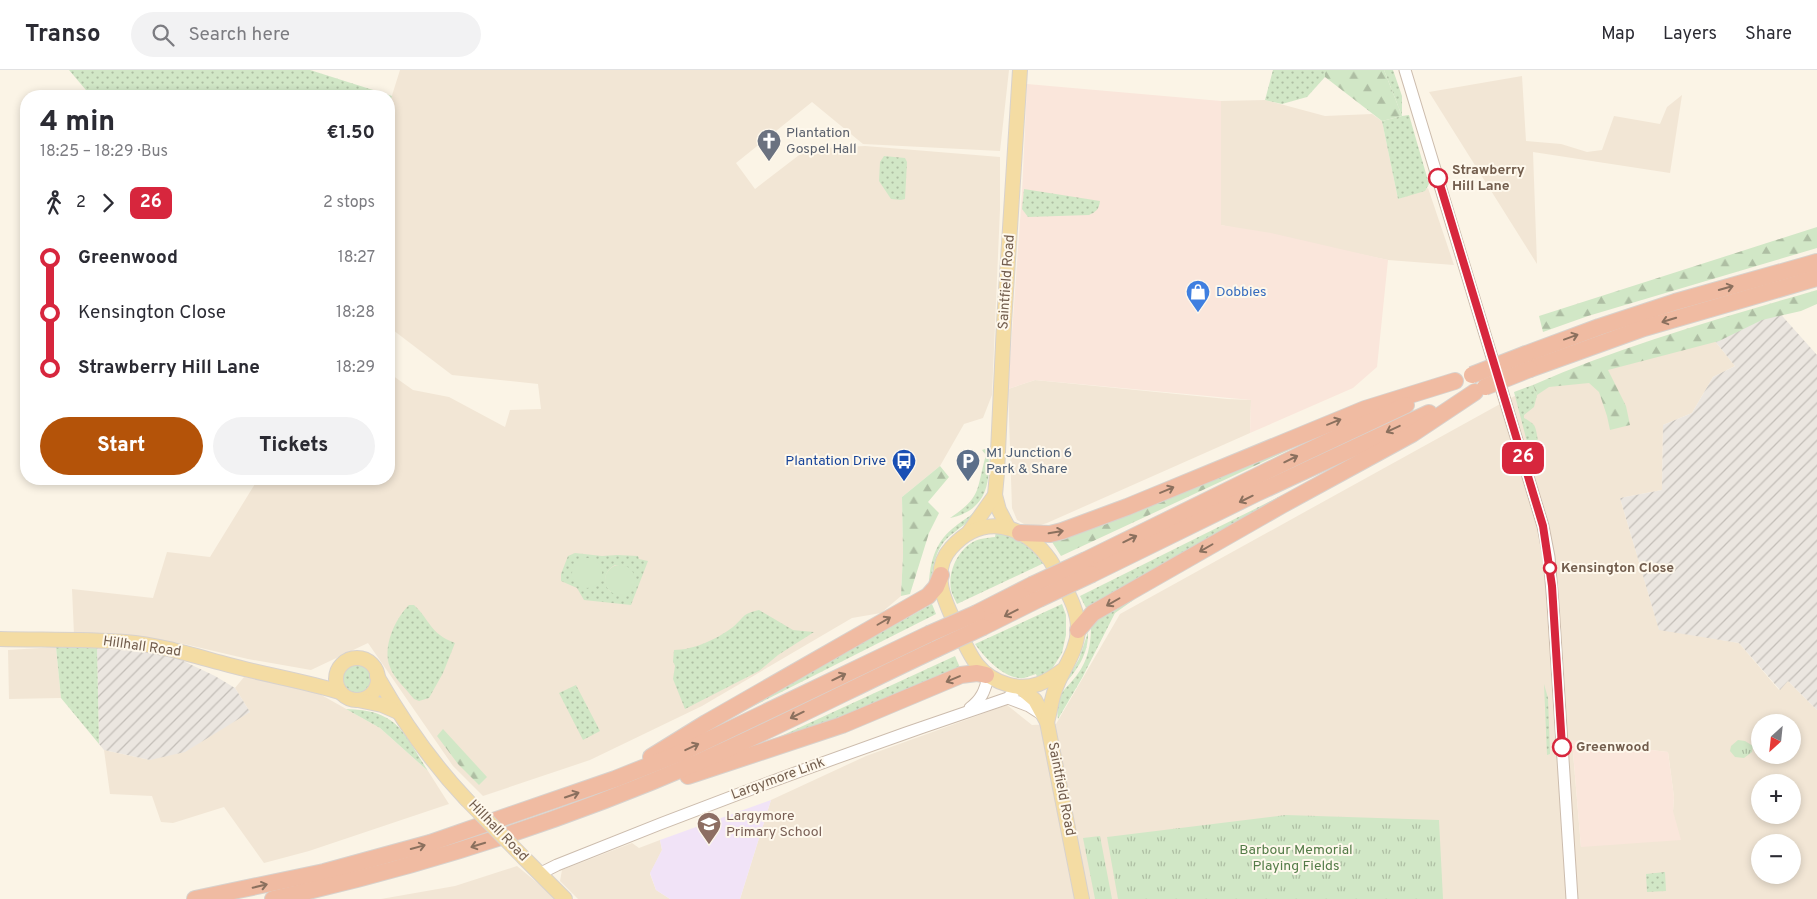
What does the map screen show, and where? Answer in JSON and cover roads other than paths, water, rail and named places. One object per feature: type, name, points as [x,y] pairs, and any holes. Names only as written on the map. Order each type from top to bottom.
[{"type":"highway","points":[[1078,630],[1094,613],[1282,505],[1412,434],[1480,389],[1528,361],[1599,327],[1675,302],[1817,262]]},
{"type":"highway","points":[[1014,530],[1050,534],[1062,531],[1127,507],[1365,409],[1472,375],[1528,361],[1817,278]]},
{"type":"highway","points":[[1089,567],[1455,381]]},
{"type":"highway","points":[[273,899],[385,872],[513,834],[619,786],[683,752],[932,642],[1089,567],[1266,489],[1480,389]]},
{"type":"highway","points":[[619,786],[669,745],[928,596],[936,587],[940,575]]},
{"type":"highway","points":[[195,899],[324,872],[430,844],[619,786],[706,771],[842,725],[961,675],[977,673],[987,676]]},
{"type":"main road","name":"Saintfield Road","points":[[1014,530],[999,510],[994,495],[1020,70]]},
{"type":"main road","points":[[969,532],[994,495]]},
{"type":"main road","points":[[1046,719],[1054,693],[1064,669],[1072,658],[1076,644],[1078,620],[1071,598],[1050,560],[1031,540],[1014,530],[988,526],[969,532],[959,539],[948,550],[942,563],[940,585],[946,606],[969,654],[987,676],[998,683],[1020,688],[1043,682],[1064,669]]},
{"type":"main road","name":"Hillhall Road","points":[[0,639],[91,640],[157,646],[340,692]]},
{"type":"main road","points":[[310,683],[353,658],[360,658],[372,665],[378,676],[375,689],[371,695],[358,700]]},
{"type":"main road","points":[[340,666],[335,679],[340,692],[345,697],[382,705],[398,712]]},
{"type":"main road","name":"Hillhall Road","points":[[378,676],[398,712],[447,779],[565,899]]},
{"type":"main road","name":"Saintfield Road","points":[[1020,688],[1035,700],[1046,719],[1082,899]]},
{"type":"street","points":[[1405,70],[1543,526],[1552,586],[1572,899]]},
{"type":"street","name":"Largymore Link","points":[[964,713],[978,702],[982,696],[987,676]]},
{"type":"street","name":"Largymore Link","points":[[539,874],[694,810],[1008,698],[1020,688]]},
{"type":"street","points":[[1008,698],[1029,706],[1046,719]]},
{"type":"place","name":"Plantation Gospel Hall","points":[[769,162]]},
{"type":"place","name":"Strawberry Hill Lane","points":[[1438,178]]},
{"type":"place","name":"Dobbies","points":[[1198,313]]},
{"type":"place","name":"Plantation Drive","points":[[904,482]]},
{"type":"place","name":"M1 Junction 6 Park & Share","points":[[968,482]]},
{"type":"place","name":"Kensington Close","points":[[1550,568]]},
{"type":"place","name":"Greenwood","points":[[1562,747]]},
{"type":"place","name":"Largymore Primary School","points":[[709,845]]},
{"type":"park label","name":"Barbour Memorial Playing Fields","points":[[1296,858]]}]
